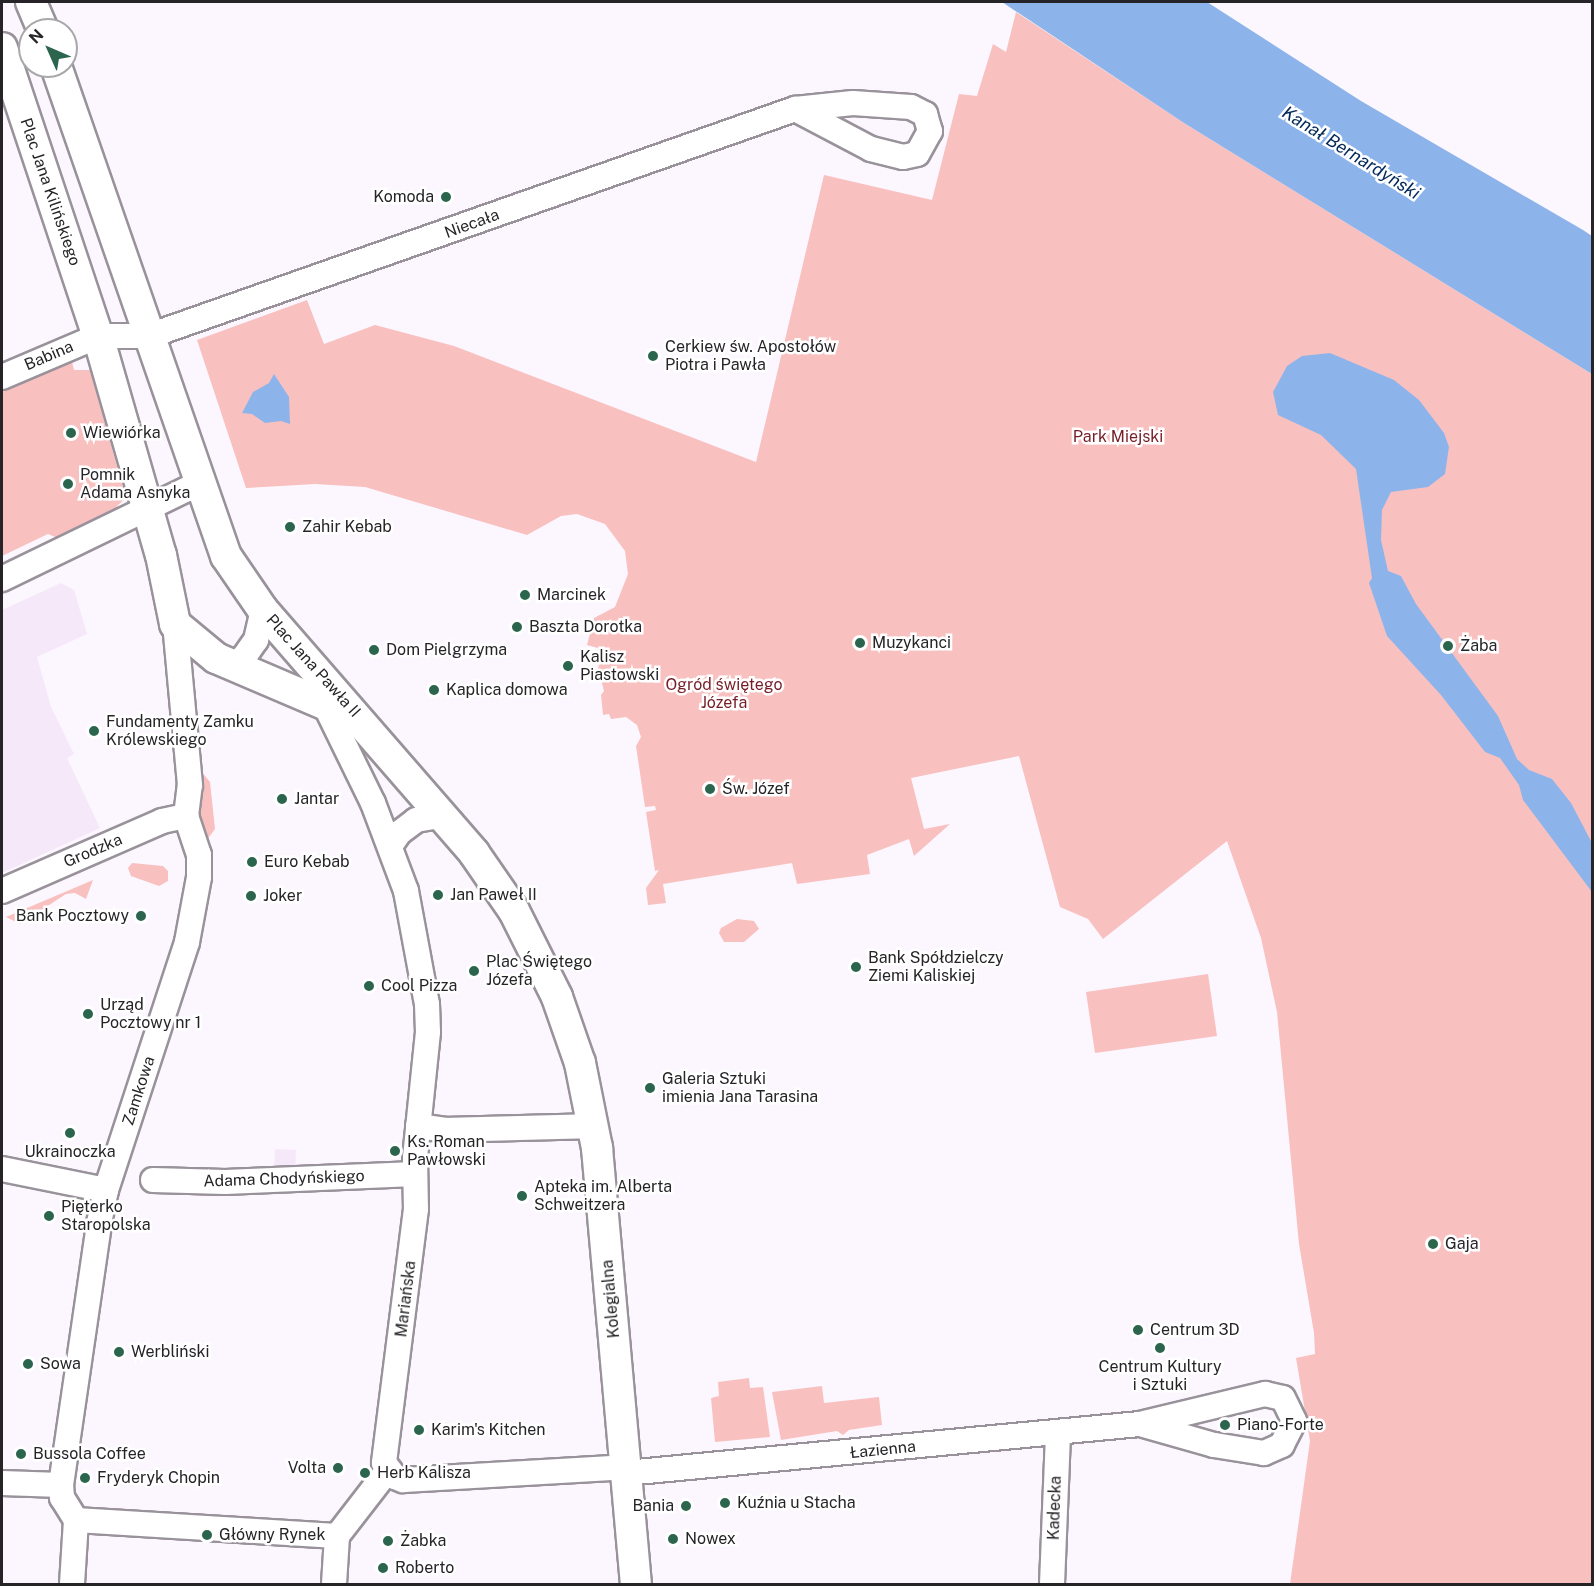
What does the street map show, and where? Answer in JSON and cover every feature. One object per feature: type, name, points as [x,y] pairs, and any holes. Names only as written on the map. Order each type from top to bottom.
[{"type":"street","points":[[31,2],[42,18]]},
{"type":"street","name":"Plac Jana Kilińskiego","points":[[2,48],[98,336]]},
{"type":"street","points":[[60,78],[149,336]]},
{"type":"street","name":"Niecała","points":[[98,336],[149,336],[795,109],[853,103],[911,107],[925,114],[930,131],[924,147],[903,158],[871,149],[795,109]]},
{"type":"street","points":[[98,336],[149,511],[175,624]]},
{"type":"street","name":"Babina","points":[[2,377],[98,336]]},
{"type":"street","name":"Plac Jana Pawła II","points":[[149,336],[198,484],[226,555],[263,610],[363,723]]},
{"type":"street","points":[[2,579],[149,511],[198,484]]},
{"type":"street","name":"Plac Jana Pawła II","points":[[232,666],[244,657],[256,640],[263,610]]},
{"type":"street","name":"Plac Jana Pawła II","points":[[175,624],[200,647],[232,666],[324,703],[363,723]]},
{"type":"street","name":"Zamkowa","points":[[76,1520],[62,1498],[61,1485],[78,1349],[106,1190],[190,929],[200,866],[186,816],[190,785],[175,624]]},
{"type":"street","points":[[324,703],[353,759],[390,846],[413,917],[427,1004],[428,1032],[418,1126],[446,1130],[594,1126],[580,1063],[543,966],[498,885],[443,815],[363,723]]},
{"type":"street","points":[[390,846],[406,826],[427,816],[443,815]]},
{"type":"street","name":"Grodzka","points":[[2,891],[162,821],[186,816]]},
{"type":"street","name":"Mariańska","points":[[388,1470],[383,1454],[411,1267],[418,1126]]},
{"type":"street","name":"Kolegialna","points":[[594,1126],[636,1584]]},
{"type":"street","points":[[2,1169],[106,1190]]},
{"type":"street","name":"Adama Chodyńskiego","points":[[153,1180],[225,1182],[415,1174]]},
{"type":"street","name":"Łazienna","points":[[388,1470],[404,1480],[626,1470],[1140,1424],[1265,1394],[1283,1398],[1294,1420],[1282,1445],[1264,1453],[1214,1445],[1140,1424]]},
{"type":"street","name":"Kadecka","points":[[1052,1584],[1058,1432]]},
{"type":"street","points":[[334,1584],[337,1536],[388,1470]]},
{"type":"street","points":[[2,1483],[61,1485]]},
{"type":"street","points":[[72,1584],[76,1520],[337,1536]]},
{"type":"shaded area","points":[[61,583],[74,590],[87,634],[37,657],[51,707],[74,754],[67,758],[100,828],[2,873],[2,610]]},
{"type":"shaded area","points":[[275,1149],[296,1150],[295,1172],[274,1173]]},
{"type":"green space","name":"Park Miejski","points":[[1016,12],[1184,123],[1592,374],[1592,1584],[1290,1584],[1310,1441],[1296,1358],[1315,1354],[1314,1333],[1299,1244],[1277,1012],[1261,938],[1227,841],[1103,939],[1088,919],[1060,907],[1019,756],[911,778],[924,829],[950,824],[914,856],[909,839],[867,855],[870,874],[797,884],[792,863],[663,884],[666,903],[648,905],[646,888],[659,870],[655,871],[646,812],[656,810],[655,806],[645,807],[636,746],[641,737],[637,725],[626,717],[611,719],[609,714],[603,715],[601,695],[604,691],[598,668],[605,650],[587,645],[594,618],[615,607],[628,574],[625,551],[605,524],[577,514],[561,516],[527,535],[365,487],[315,484],[246,488],[197,340],[307,300],[324,344],[375,325],[454,346],[756,462],[824,175],[932,200],[959,94],[977,96],[993,44],[1006,52]]},
{"type":"green space","points":[[72,362],[74,370],[90,370],[126,498],[117,506],[119,512],[60,539],[48,534],[2,556],[2,391]]},
{"type":"green space","points":[[201,771],[210,782],[215,829],[206,841],[198,816]]},
{"type":"green space","points":[[132,863],[163,866],[168,871],[168,881],[159,886],[131,876],[128,868]]},
{"type":"green space","points":[[93,880],[86,899],[75,893],[66,894],[20,924],[6,917]]},
{"type":"green space","points":[[737,919],[754,921],[759,929],[744,942],[724,942],[719,933],[721,928]]},
{"type":"green space","points":[[1208,974],[1217,1036],[1095,1053],[1086,992]]},
{"type":"green space","points":[[749,1378],[750,1388],[763,1387],[770,1437],[715,1442],[711,1398],[719,1396],[718,1382]]},
{"type":"green space","points":[[822,1386],[824,1403],[879,1397],[882,1425],[849,1430],[843,1435],[837,1431],[781,1440],[772,1392]]},
{"type":"water","name":"Kanał Bernardyński","points":[[1002,2],[1207,2],[1361,101],[1583,230],[1592,236],[1592,374],[1184,123]]},
{"type":"water","points":[[1330,353],[1394,380],[1419,400],[1444,433],[1449,447],[1445,474],[1428,487],[1391,492],[1382,510],[1381,540],[1388,571],[1401,576],[1416,604],[1498,716],[1517,759],[1529,770],[1552,779],[1571,803],[1592,843],[1592,892],[1523,800],[1519,785],[1500,758],[1485,752],[1441,695],[1387,636],[1369,583],[1372,578],[1356,469],[1321,435],[1278,415],[1273,392],[1287,366],[1302,356]]},
{"type":"water","points":[[274,374],[289,397],[290,424],[281,421],[265,423],[252,414],[242,413],[253,392],[269,383]]},
{"type":"place","name":"Komoda","points":[[446,197]]},
{"type":"place","name":"Cerkiew św. Apostołów Piotra i Pawła","points":[[653,356]]},
{"type":"place","name":"Wiewiórka","points":[[71,433]]},
{"type":"place","name":"Pomnik Adama Asnyka","points":[[68,484]]},
{"type":"place","name":"Zahir Kebab","points":[[290,527]]},
{"type":"place","name":"Marcinek","points":[[525,595]]},
{"type":"place","name":"Baszta Dorotka","points":[[517,627]]},
{"type":"place","name":"Muzykanci","points":[[860,643]]},
{"type":"place","name":"Żaba","points":[[1448,646]]},
{"type":"place","name":"Dom Pielgrzyma","points":[[374,650]]},
{"type":"place","name":"Kalisz Piastowski","points":[[568,666]]},
{"type":"place","name":"Kaplica domowa","points":[[434,690]]},
{"type":"place","name":"Fundamenty Zamku Królewskiego","points":[[94,731]]},
{"type":"place","name":"Św. Józef","points":[[710,789]]},
{"type":"place","name":"Jantar","points":[[282,799]]},
{"type":"place","name":"Euro Kebab","points":[[252,862]]},
{"type":"place","name":"Jan Paweł II","points":[[438,895]]},
{"type":"place","name":"Joker","points":[[251,896]]},
{"type":"place","name":"Bank Pocztowy","points":[[141,916]]},
{"type":"place","name":"Bank Spółdzielczy Ziemi Kaliskiej","points":[[856,967]]},
{"type":"place","name":"Plac Świętego Józefa","points":[[474,971]]},
{"type":"place","name":"Cool Pizza","points":[[369,986]]},
{"type":"place","name":"Urząd Pocztowy nr 1","points":[[88,1014]]},
{"type":"place","name":"Galeria Sztuki imienia Jana Tarasina","points":[[650,1088]]},
{"type":"place","name":"Ukrainoczka","points":[[70,1133]]},
{"type":"place","name":"Ks. Roman Pawłowski","points":[[395,1151]]},
{"type":"place","name":"Apteka im. Alberta Schweitzera","points":[[522,1196]]},
{"type":"place","name":"Pięterko Staropolska","points":[[49,1216]]},
{"type":"place","name":"Gaja","points":[[1433,1244]]},
{"type":"place","name":"Centrum 3D","points":[[1138,1330]]},
{"type":"place","name":"Centrum Kultury i Sztuki","points":[[1160,1348]]},
{"type":"place","name":"Werbliński","points":[[119,1352]]},
{"type":"place","name":"Sowa","points":[[28,1364]]},
{"type":"place","name":"Piano-Forte","points":[[1225,1425]]},
{"type":"place","name":"Karim's Kitchen","points":[[419,1430]]},
{"type":"place","name":"Bussola Coffee","points":[[21,1454]]},
{"type":"place","name":"Volta","points":[[338,1468]]},
{"type":"place","name":"Herb Kalisza","points":[[365,1473]]},
{"type":"place","name":"Fryderyk Chopin","points":[[85,1478]]},
{"type":"place","name":"Kuźnia u Stacha","points":[[725,1503]]},
{"type":"place","name":"Bania","points":[[686,1506]]},
{"type":"place","name":"Główny Rynek","points":[[207,1535]]},
{"type":"place","name":"Nowex","points":[[673,1539]]},
{"type":"place","name":"Żabka","points":[[388,1541]]},
{"type":"place","name":"Roberto","points":[[383,1568]]},
{"type":"park label","name":"Ogród świętego Józefa","points":[[724,694]]}]
